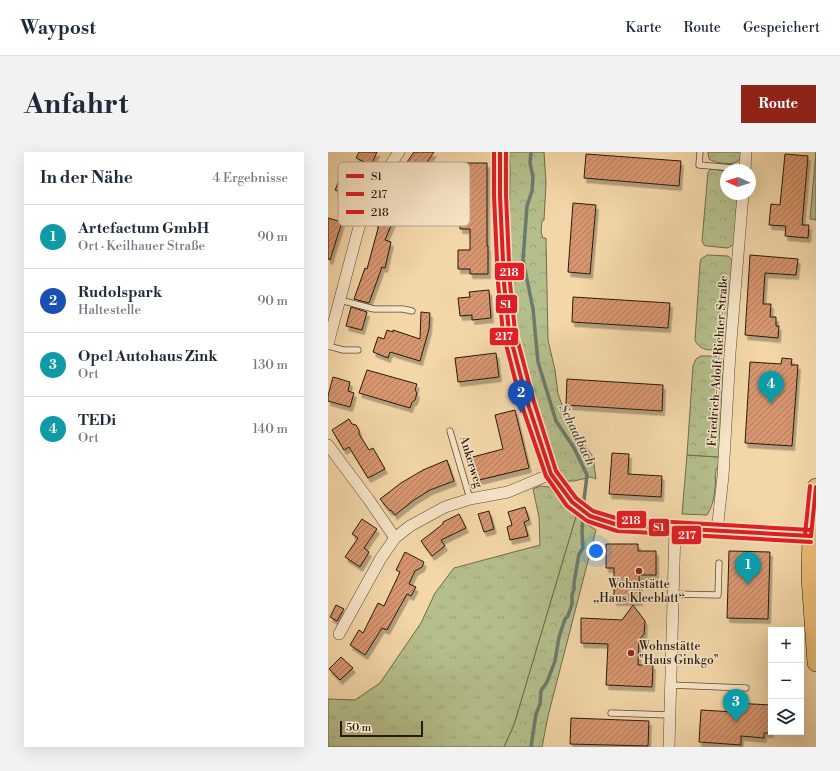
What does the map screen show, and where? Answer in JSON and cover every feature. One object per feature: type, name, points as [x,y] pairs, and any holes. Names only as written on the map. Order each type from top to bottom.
[{"type":"main road","points":[[816,487],[811,536],[810,577],[816,663]]},
{"type":"street","points":[[392,162],[399,152]]},
{"type":"street","points":[[500,152],[501,224],[504,283],[509,332],[528,404],[551,474],[572,502],[590,516],[618,525],[811,536]]},
{"type":"street","points":[[745,164],[746,152]]},
{"type":"street","name":"Friedrich-Adolf-Richter-Straße","points":[[717,531],[723,476],[726,353],[742,200]]},
{"type":"street","points":[[328,345],[359,226]]},
{"type":"street","points":[[328,445],[395,538]]},
{"type":"street","points":[[339,634],[381,558],[395,538],[410,526],[445,507],[470,499],[508,492],[551,474]]},
{"type":"street","points":[[669,747],[675,528]]},
{"type":"lane","points":[[700,152],[699,165],[720,167]]},
{"type":"lane","points":[[340,300],[374,309],[403,309],[412,311]]},
{"type":"lane","points":[[328,345],[343,350],[358,350]]},
{"type":"lane","name":"Ankerweg","points":[[450,431],[470,499]]},
{"type":"lane","points":[[673,594],[718,595],[719,563]]},
{"type":"lane","points":[[670,685],[746,688]]},
{"type":"lane","points":[[611,713],[670,715]]},
{"type":"green space","points":[[508,152],[544,152],[546,183],[544,220],[542,221],[541,232],[543,238],[546,238],[548,340],[555,370],[558,394],[568,421],[593,457],[596,479],[591,477],[574,481],[564,481],[557,470],[546,446],[538,420],[527,381],[530,380],[521,350],[517,350],[510,295],[510,165]]},
{"type":"green space","points":[[708,152],[741,152],[741,156],[736,163],[715,162],[709,159]]},
{"type":"green space","points":[[816,152],[816,220],[810,219]]},
{"type":"green space","points":[[711,169],[720,170],[720,200],[738,200],[734,244],[728,248],[707,246],[704,245],[702,241],[708,172]]},
{"type":"green space","points":[[707,255],[728,256],[733,261],[726,346],[713,350],[700,347],[695,340],[700,264],[701,259]]},
{"type":"green space","points":[[701,356],[717,356],[724,361],[719,457],[687,455],[693,366],[696,359]]},
{"type":"green space","points":[[687,455],[719,457],[718,468],[716,469],[714,499],[707,515],[682,514]]},
{"type":"green space","points":[[540,486],[549,487],[576,517],[514,725],[504,747],[328,747],[328,699],[355,700],[380,683],[421,623],[435,593],[454,568],[540,545],[539,517],[533,489]]},
{"type":"green space","points":[[576,517],[596,530],[548,716],[542,747],[504,747],[514,725]]},
{"type":"building","points":[[359,152],[377,152],[372,162],[365,162],[356,158]]},
{"type":"building","points":[[414,152],[434,152],[427,162],[407,162]]},
{"type":"building","points":[[586,154],[681,161],[679,186],[584,178]]},
{"type":"building","points":[[785,154],[808,156],[802,225],[809,225],[808,238],[785,236],[786,226],[769,225],[771,204],[780,205]]},
{"type":"building","points":[[470,163],[487,163],[488,274],[470,274],[470,269],[458,269],[458,250],[470,250],[470,229],[460,229],[460,226],[470,226]]},
{"type":"building","points":[[338,183],[338,191],[335,190]]},
{"type":"building","points":[[573,203],[596,205],[590,274],[568,272]]},
{"type":"building","points":[[328,218],[338,221],[338,226],[341,226],[330,260],[328,259]]},
{"type":"building","points":[[379,226],[391,226],[385,240],[391,242],[385,268],[382,267],[369,303],[354,299],[365,268],[367,269]]},
{"type":"building","points":[[750,255],[798,259],[796,275],[765,273],[763,304],[771,304],[770,317],[776,317],[776,326],[779,326],[778,338],[745,335]]},
{"type":"building","points":[[489,290],[491,318],[472,320],[472,315],[460,316],[458,298],[470,297],[469,292]]},
{"type":"building","points":[[573,297],[670,303],[668,328],[572,322]]},
{"type":"building","points":[[351,307],[367,312],[362,330],[346,326]]},
{"type":"building","points":[[421,312],[430,313],[429,329],[420,361],[390,352],[388,358],[373,352],[378,337],[384,339],[387,330],[393,332],[393,330],[420,339]]},
{"type":"building","points":[[496,353],[499,377],[458,382],[455,358]]},
{"type":"building","points":[[782,358],[792,359],[791,365],[798,365],[792,446],[745,443],[750,362],[781,364]]},
{"type":"building","points":[[367,370],[417,384],[415,390],[417,393],[415,400],[412,402],[410,408],[359,393]]},
{"type":"building","points":[[333,377],[350,382],[348,391],[354,393],[350,407],[328,401]]},
{"type":"building","points":[[567,379],[663,385],[662,411],[566,405]]},
{"type":"building","points":[[515,410],[529,468],[475,481],[469,458],[503,449],[495,415]]},
{"type":"building","points":[[349,419],[352,424],[356,425],[359,430],[359,434],[369,450],[373,448],[385,469],[368,478],[349,447],[344,450],[332,430]]},
{"type":"building","points":[[612,453],[629,454],[628,474],[662,476],[661,497],[609,494]]},
{"type":"building","points":[[447,460],[454,481],[430,490],[395,515],[380,499],[401,483],[423,470]]},
{"type":"building","points":[[525,507],[529,520],[524,522],[528,536],[510,540],[507,527],[512,525],[508,512]]},
{"type":"building","points":[[489,511],[494,529],[484,532],[478,514]]},
{"type":"building","points":[[459,514],[466,528],[441,540],[445,546],[432,556],[421,541],[443,524],[443,522]]},
{"type":"building","points":[[362,519],[377,529],[364,548],[369,552],[360,567],[345,557],[358,538],[352,534]]},
{"type":"building","name":"Wohnstätte „Haus Kleeblatt“","points":[[606,544],[638,544],[638,551],[656,551],[656,575],[639,575],[640,601],[614,601],[614,568],[606,568]]},
{"type":"building","points":[[729,551],[770,552],[768,619],[727,618]]},
{"type":"building","points":[[405,552],[424,562],[422,567],[415,571],[409,584],[416,587],[411,596],[407,594],[387,630],[382,628],[365,655],[350,645],[359,630],[363,633],[378,603],[384,606],[400,572],[396,570]]},
{"type":"building","points":[[336,605],[344,609],[337,621],[330,617]]},
{"type":"building","name":"Wohnstätte \"Haus Ginkgo\"","points":[[633,605],[645,621],[644,634],[639,640],[638,665],[653,665],[652,687],[606,685],[608,644],[581,643],[581,618],[622,620]]},
{"type":"building","points":[[341,657],[353,668],[340,680],[329,669]]},
{"type":"building","points":[[734,703],[768,705],[768,733],[764,733],[764,738],[741,736],[741,745],[699,742],[701,710],[734,712]]},
{"type":"building","points":[[571,718],[649,721],[648,746],[570,744]]},
{"type":"waterway","name":"Schaalbach","points":[[531,152],[530,163],[533,177],[532,191],[527,206],[523,260],[533,309],[538,362],[556,421],[574,448],[587,475],[583,508]]},
{"type":"waterway","name":"Schaalbach","points":[[531,747],[536,714],[540,704],[541,691],[547,682],[555,661],[559,637],[572,604],[572,595],[579,554],[583,548],[583,514]]},
{"type":"transit line","name":"217","points":[[494,152],[494,196],[498,283],[503,333],[522,406],[546,476],[567,506],[587,521],[617,531],[811,542]]},
{"type":"transit line","name":"S1","points":[[500,152],[500,196],[504,283],[509,332],[528,404],[551,474],[572,502],[590,516],[618,525],[811,536]]},
{"type":"transit line","name":"218","points":[[506,152],[506,196],[510,283],[515,331],[534,402],[556,471],[576,498],[593,511],[619,519],[811,530]]},
{"type":"transit line","name":"218","points":[[805,535],[810,486]]},
{"type":"transit line","name":"S1","points":[[811,536],[816,487]]},
{"type":"place","name":"TEDi","points":[[771,404]]},
{"type":"place","name":"Rudolspark","points":[[521,413]]},
{"type":"place","name":"Wohnstätte „Haus Kleeblatt“","points":[[639,571]]},
{"type":"place","name":"Artefactum GmbH","points":[[748,585]]},
{"type":"place","name":"Wohnstätte \"Haus Ginkgo\"","points":[[631,653]]},
{"type":"place","name":"Opel Autohaus Zink","points":[[736,722]]}]
